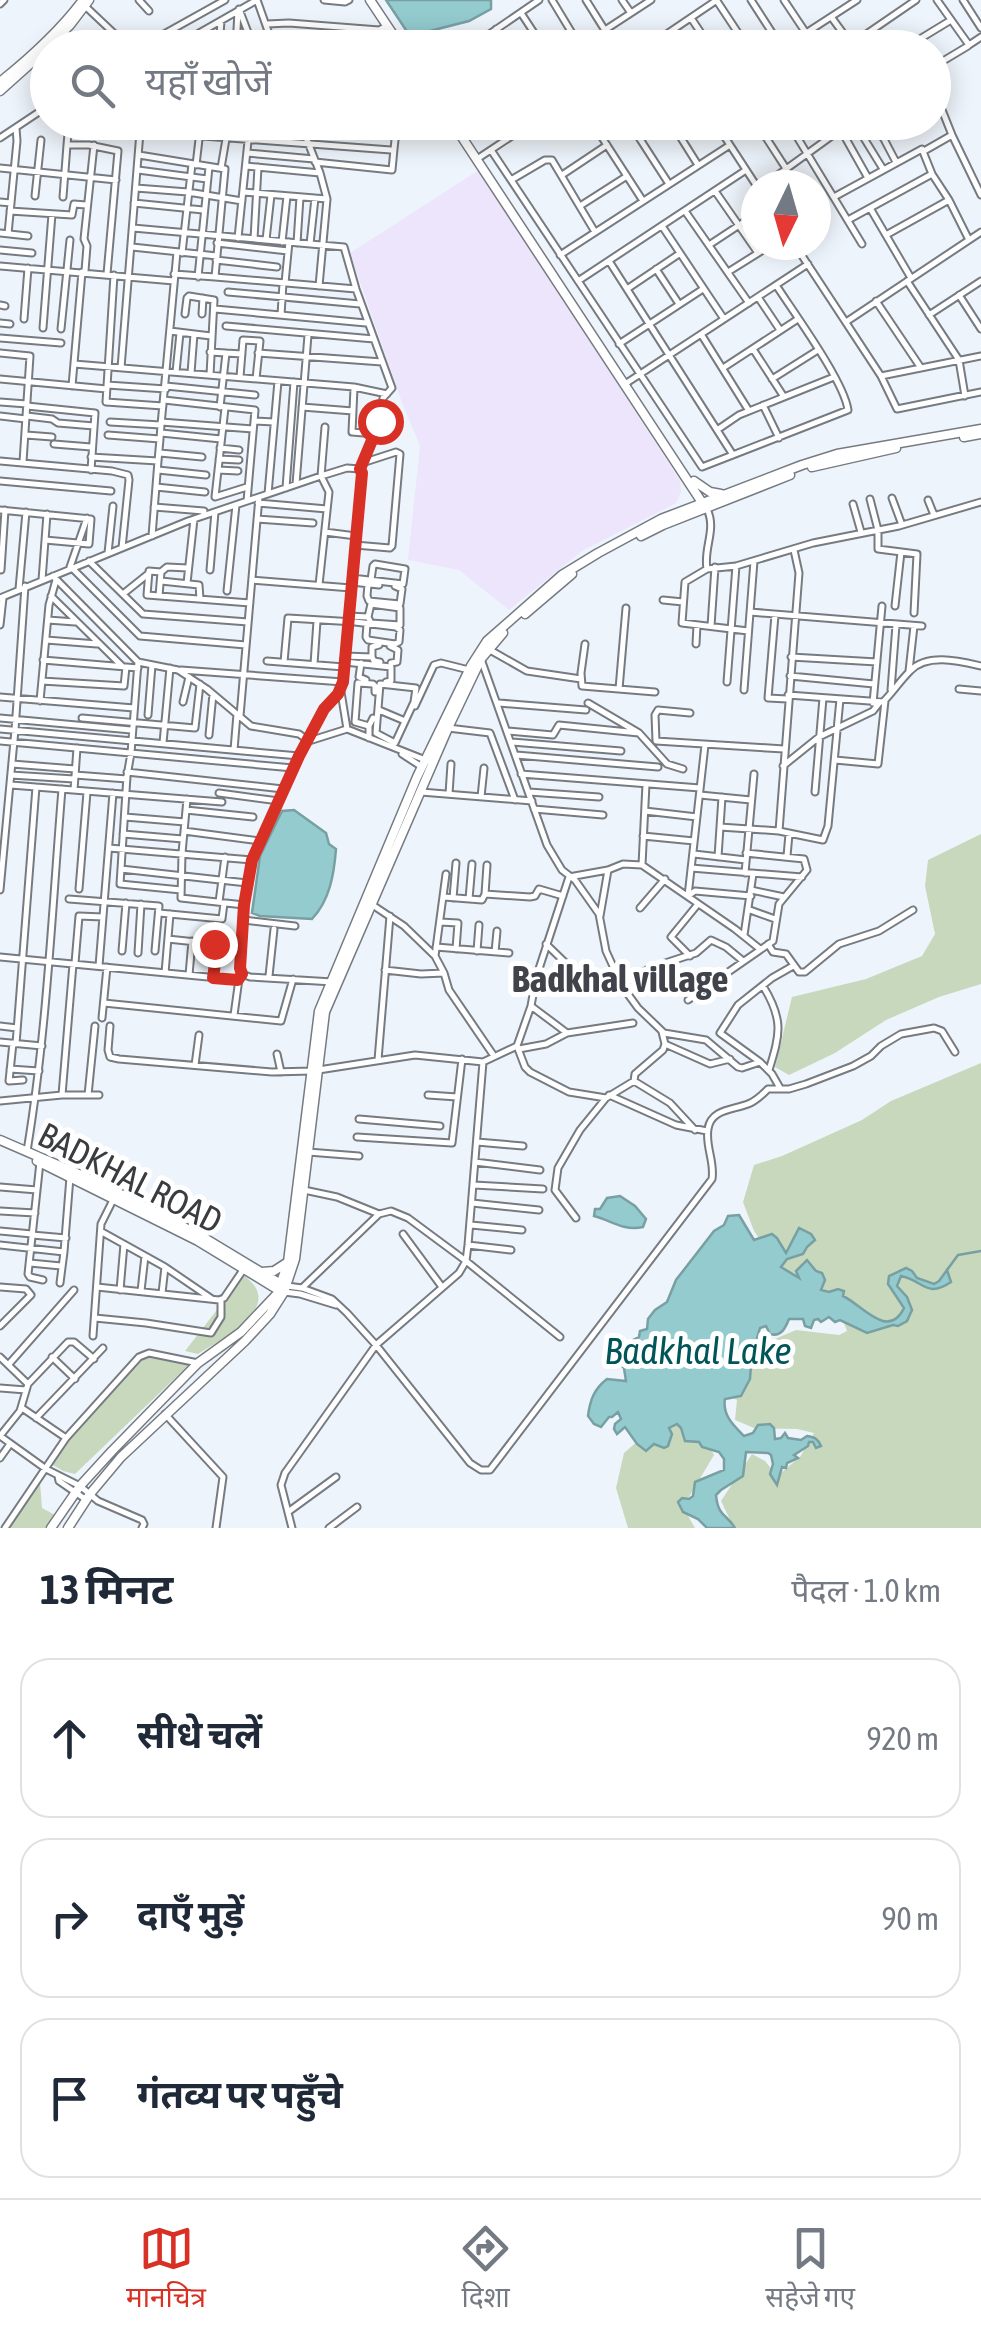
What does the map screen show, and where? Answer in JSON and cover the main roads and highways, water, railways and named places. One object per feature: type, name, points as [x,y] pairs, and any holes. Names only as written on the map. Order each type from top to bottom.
[{"type":"water","points":[[386,0],[491,0],[491,9],[469,21],[434,30],[406,30]]},
{"type":"water","points":[[294,810],[326,833],[329,844],[336,849],[330,886],[312,919],[260,916],[252,913],[260,856],[282,811]]},
{"type":"water","points":[[620,1196],[646,1219],[643,1227],[623,1227],[594,1216],[595,1209],[600,1209],[607,1198]]},
{"type":"water","name":"Badkhal Lake","points":[[739,1215],[754,1240],[772,1234],[786,1253],[799,1228],[811,1234],[815,1240],[803,1254],[787,1259],[781,1267],[799,1278],[796,1271],[807,1260],[822,1273],[825,1280],[821,1290],[844,1291],[843,1296],[882,1321],[898,1317],[904,1308],[888,1284],[889,1276],[906,1268],[917,1278],[934,1284],[947,1270],[951,1282],[930,1289],[901,1276],[897,1286],[912,1310],[907,1321],[898,1326],[867,1333],[829,1317],[821,1322],[814,1320],[811,1328],[805,1326],[803,1319],[789,1319],[777,1334],[770,1334],[766,1326],[760,1328],[756,1342],[762,1348],[760,1360],[751,1366],[750,1379],[741,1396],[725,1399],[727,1415],[744,1436],[753,1433],[758,1425],[770,1424],[775,1439],[785,1433],[788,1438],[801,1440],[807,1436],[821,1446],[816,1448],[809,1442],[794,1455],[798,1458],[782,1467],[777,1485],[770,1474],[771,1455],[746,1452],[743,1476],[716,1495],[721,1511],[735,1528],[707,1528],[683,1512],[678,1502],[693,1496],[695,1482],[724,1470],[719,1452],[702,1447],[699,1442],[685,1441],[677,1424],[669,1428],[672,1434],[668,1446],[654,1444],[646,1451],[625,1427],[617,1434],[615,1424],[621,1419],[618,1412],[601,1427],[588,1416],[593,1395],[607,1379],[626,1381],[624,1368],[618,1362],[629,1342],[647,1329],[648,1319],[667,1302],[676,1280],[714,1231],[724,1225],[728,1216]]},
{"type":"waterway","points":[[947,1270],[958,1255],[981,1251]]},
{"type":"district","name":"Badkhal village","points":[[620,979]]}]
